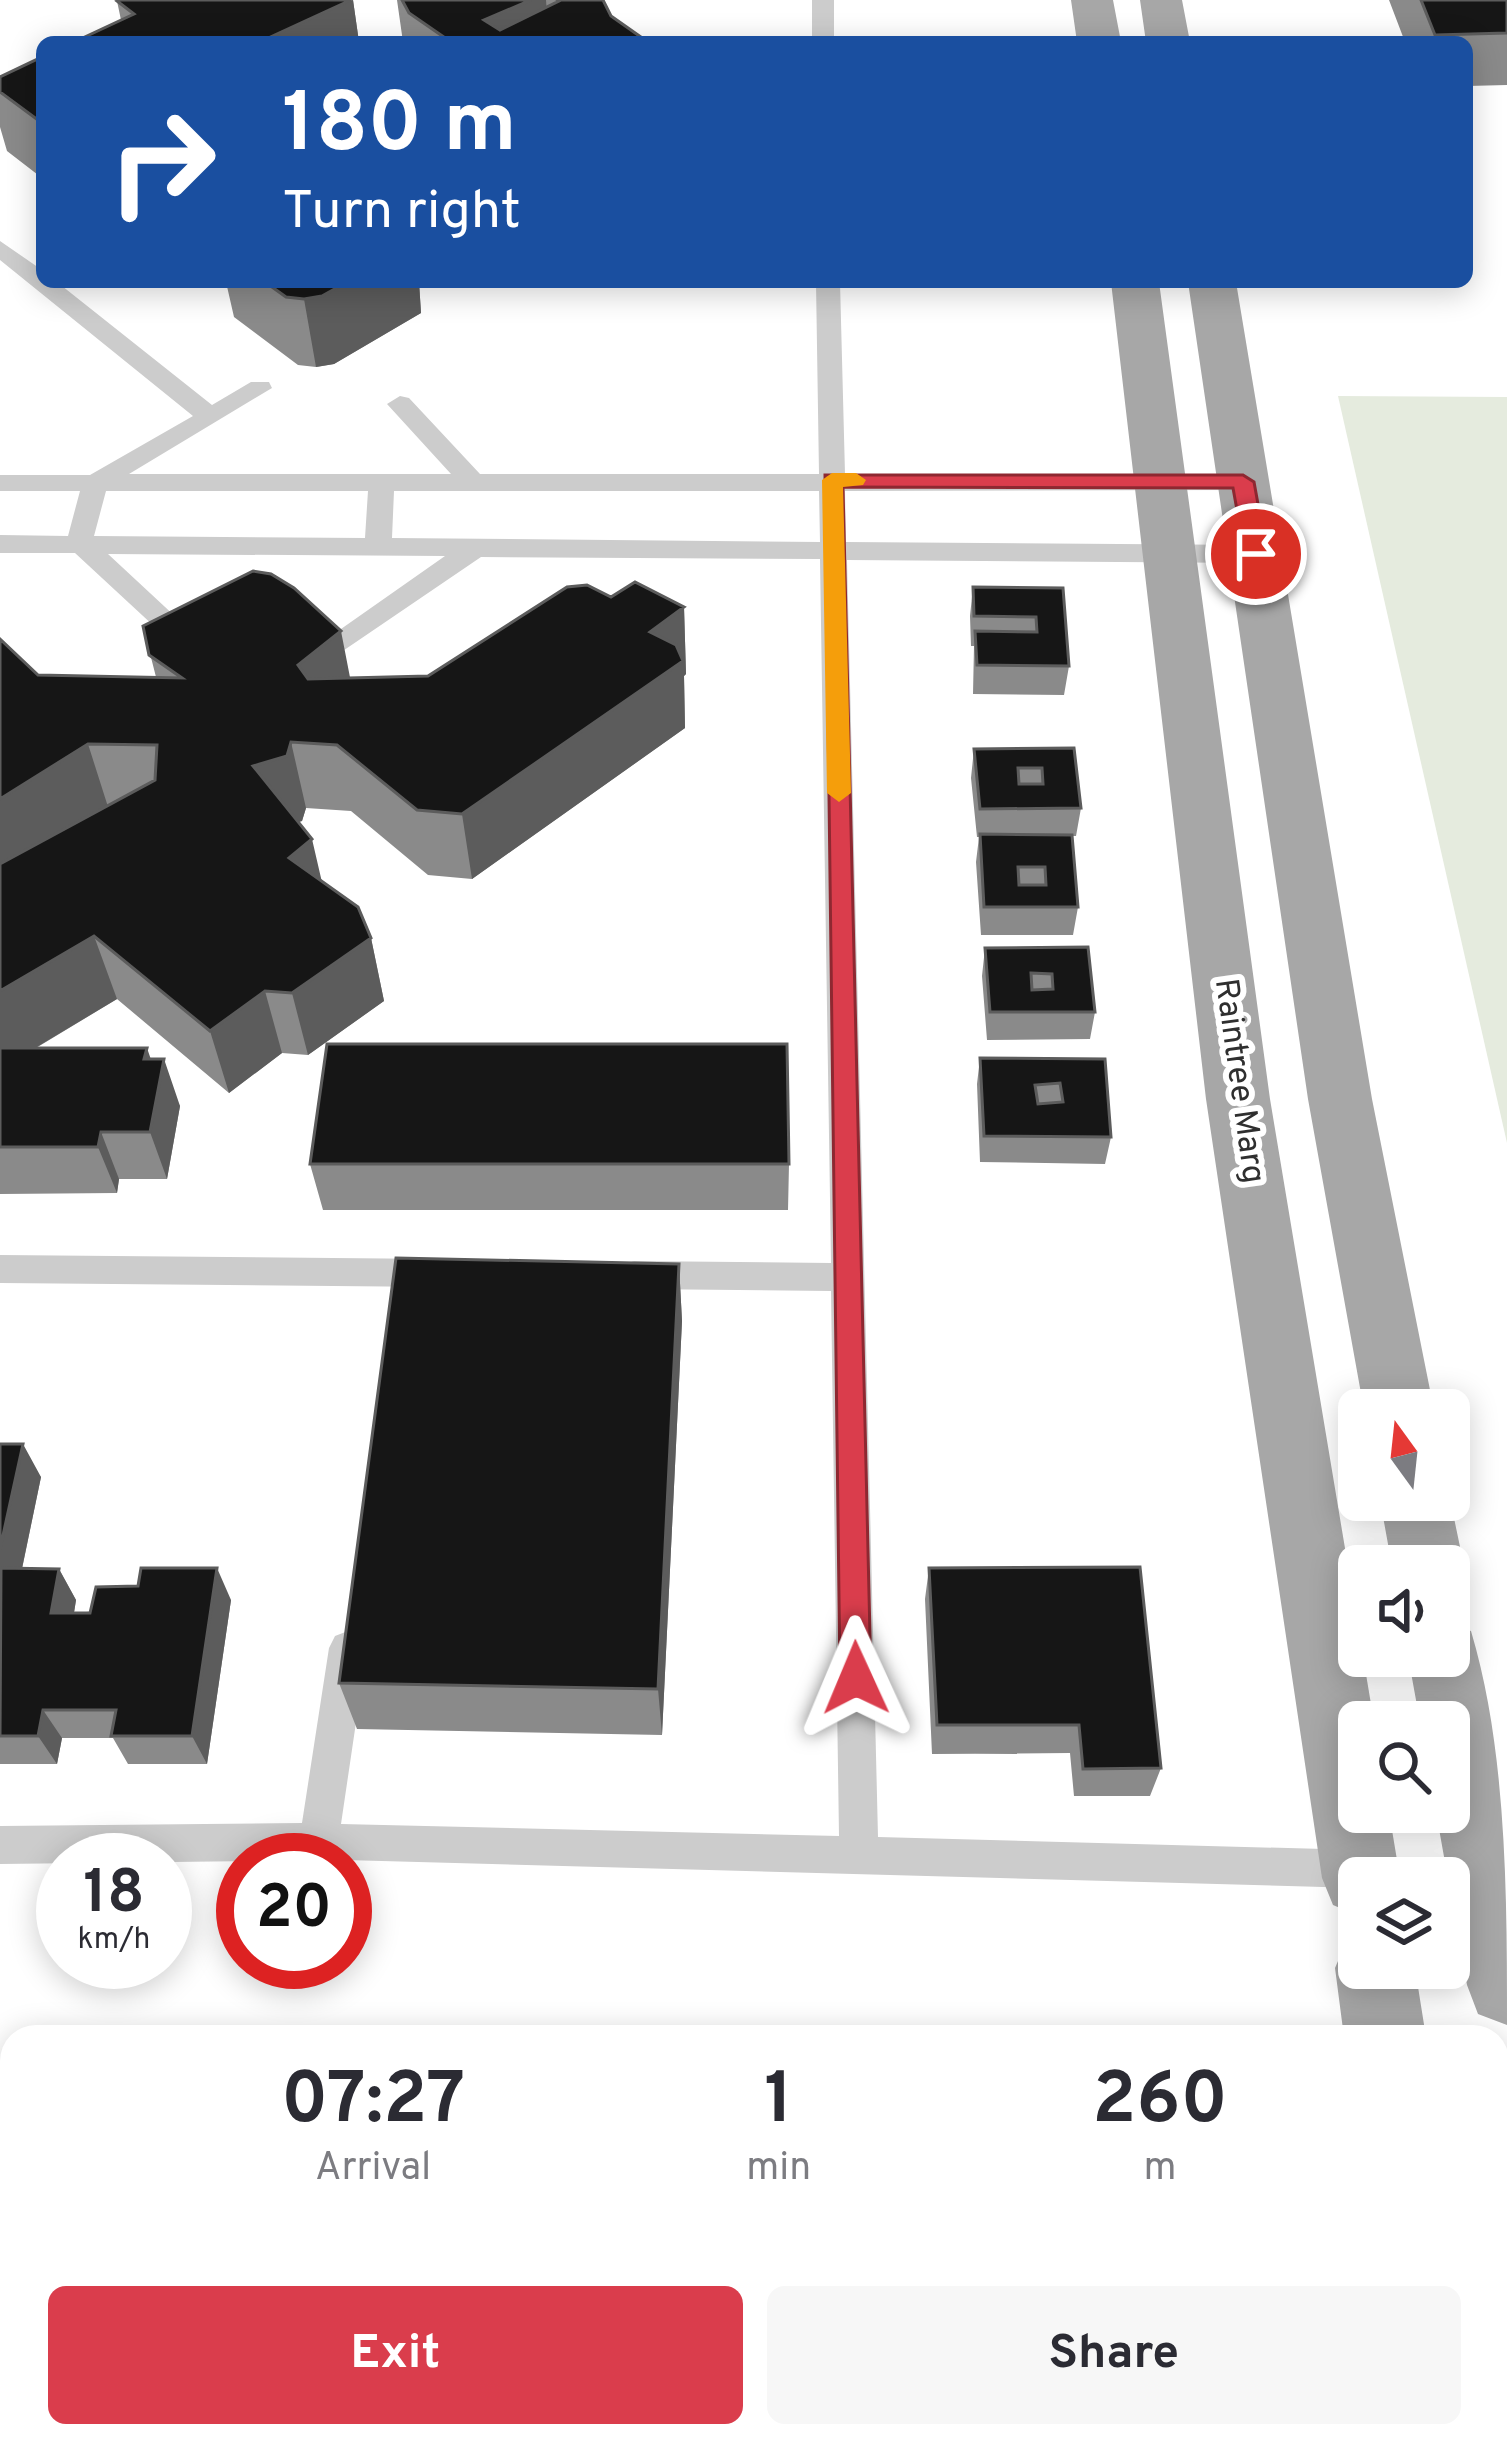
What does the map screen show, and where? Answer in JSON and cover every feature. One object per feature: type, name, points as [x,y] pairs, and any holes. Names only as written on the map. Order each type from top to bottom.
[{"type":"main road","points":[[1092,0],[1098,36]]},
{"type":"main road","points":[[1161,0],[1167,36]]},
{"type":"main road","name":"Raintree Marg","points":[[1136,288],[1238,1099],[1357,1857]]},
{"type":"main road","points":[[1213,288],[1340,1099],[1395,1389]]},
{"type":"main road","points":[[1449,1677],[1507,1984]]},
{"type":"main road","points":[[1378,1989],[1383,2025]]},
{"type":"lane","points":[[823,0],[824,36]]},
{"type":"lane","points":[[0,248],[36,277]]},
{"type":"lane","points":[[50,288],[207,414]]},
{"type":"lane","points":[[828,288],[859,1856]]},
{"type":"lane","points":[[79,542],[94,482],[260,388]]},
{"type":"lane","points":[[400,404],[473,482]]},
{"type":"lane","points":[[378,545],[382,482]]},
{"type":"lane","points":[[0,483],[1243,482]]},
{"type":"lane","points":[[79,542],[204,656]]},
{"type":"lane","points":[[0,544],[1256,554]]},
{"type":"lane","points":[[332,650],[479,545]]},
{"type":"lane","points":[[0,1269],[473,1273]]},
{"type":"lane","points":[[396,1320],[403,1273]]},
{"type":"lane","points":[[590,1274],[849,1277]]},
{"type":"lane","points":[[320,1833],[354,1605]]},
{"type":"lane","points":[[0,1845],[216,1843]]},
{"type":"lane","points":[[372,1843],[1338,1873]]},
{"type":"shaded area","points":[[1338,396],[1507,397],[1507,1143]]},
{"type":"building","points":[[351,0],[273,36],[87,36],[134,14],[117,1]]},
{"type":"building","points":[[402,0],[531,0],[484,20],[500,30],[556,0],[603,0],[611,16],[639,36],[442,36],[409,13]]},
{"type":"building","points":[[1421,0],[1507,0],[1507,33],[1435,35]]},
{"type":"building","points":[[36,60],[36,119],[0,92],[0,77]]},
{"type":"building","points":[[273,288],[336,288],[322,296],[286,297]]},
{"type":"building","points":[[253,571],[271,574],[294,588],[341,631],[298,665],[308,679],[428,676],[567,587],[587,585],[611,597],[635,582],[684,607],[650,632],[676,645],[683,661],[462,814],[417,810],[337,745],[291,742],[287,756],[253,766],[312,839],[289,858],[358,907],[371,938],[292,993],[265,991],[210,1031],[94,936],[0,991],[0,864],[155,780],[157,745],[88,744],[0,799],[0,639],[38,675],[182,678],[149,655],[143,626]]},
{"type":"building","points":[[973,587],[1063,588],[1069,666],[977,665],[975,631],[1037,632],[1036,617],[974,616]]},
{"type":"building","points":[[1074,748],[1081,808],[980,809],[974,749]],"holes":[[[1018,768],[1042,768],[1043,784],[1019,784]]]},
{"type":"building","points":[[980,834],[1072,835],[1078,907],[984,907]],"holes":[[[1018,867],[1045,867],[1046,885],[1019,885]]]},
{"type":"building","points":[[1088,947],[1095,1012],[990,1012],[985,948]],"holes":[[[1031,973],[1052,974],[1053,989],[1032,990]]]},
{"type":"building","points":[[327,1044],[787,1044],[789,1164],[310,1164]]},
{"type":"building","points":[[0,1048],[147,1048],[144,1059],[164,1059],[150,1132],[101,1132],[98,1147],[0,1147]]},
{"type":"building","points":[[980,1058],[1105,1059],[1111,1137],[984,1136]],"holes":[[[1060,1083],[1063,1102],[1038,1104],[1035,1085]]]},
{"type":"building","points":[[396,1258],[679,1264],[658,1689],[339,1683]]},
{"type":"building","points":[[0,1444],[23,1444],[0,1549]]},
{"type":"building","points":[[1140,1567],[1161,1768],[1083,1769],[1079,1725],[937,1725],[929,1568]]},
{"type":"building","points":[[1,1568],[59,1569],[51,1613],[90,1613],[96,1587],[138,1586],[141,1568],[217,1568],[192,1736],[111,1736],[116,1710],[43,1710],[38,1736],[0,1736]]},
{"type":"slow traffic","points":[[839,793],[832,480],[856,480]]},
{"type":"route","points":[[856,1678],[832,480],[1243,482],[1256,554]]}]
